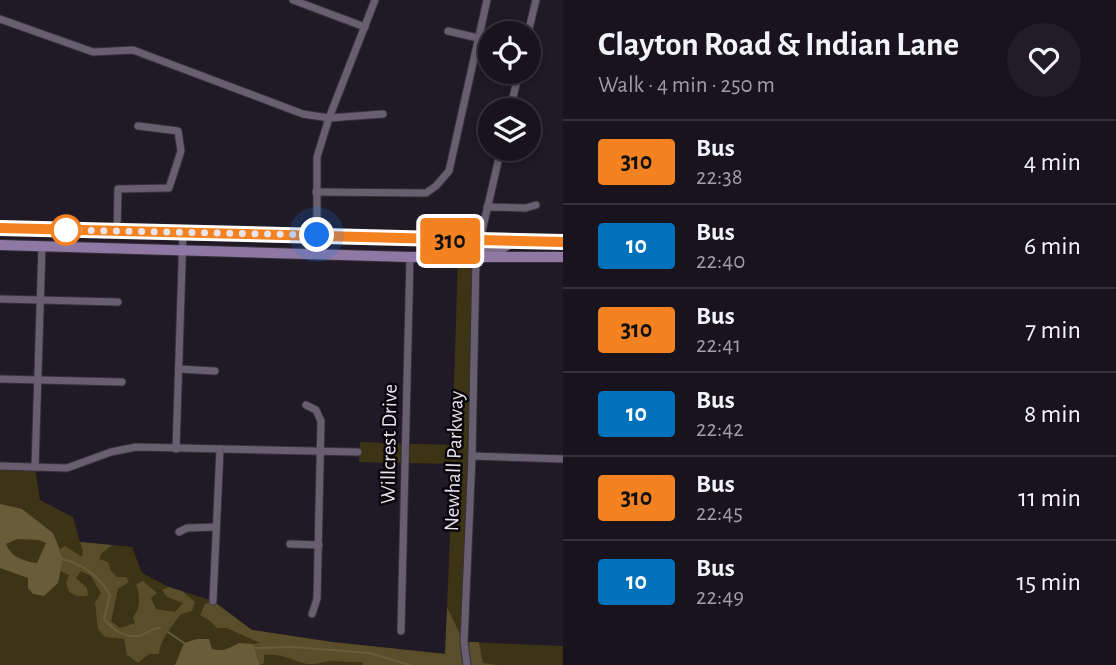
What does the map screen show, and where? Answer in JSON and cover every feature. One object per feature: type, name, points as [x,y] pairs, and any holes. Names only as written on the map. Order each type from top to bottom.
[{"type":"main road","points":[[0,228],[563,242]]},
{"type":"main road","points":[[449,241],[471,251],[476,257]]},
{"type":"main road","points":[[476,257],[481,251],[499,250],[514,241]]},
{"type":"main road","points":[[0,245],[410,257],[563,257]]},
{"type":"street","points":[[293,0],[365,27]]},
{"type":"street","points":[[317,253],[317,157],[329,118],[375,0]]},
{"type":"street","points":[[482,21],[488,0]]},
{"type":"street","points":[[531,21],[536,0]]},
{"type":"street","points":[[0,19],[93,52],[133,50],[303,114],[329,118],[383,114]]},
{"type":"street","points":[[316,192],[426,193],[449,171],[478,38],[448,31]]},
{"type":"street","points":[[117,231],[118,188],[169,188],[181,151],[178,131],[138,126]]},
{"type":"street","points":[[480,240],[498,161]]},
{"type":"street","points":[[487,207],[526,208],[536,205]]},
{"type":"street","points":[[176,449],[183,233]]},
{"type":"street","points":[[36,467],[42,246]]},
{"type":"street","name":"Willcrest Drive","points":[[401,631],[410,257]]},
{"type":"street","name":"Newhall Parkway","points":[[467,665],[464,642],[472,456],[476,257]]},
{"type":"street","points":[[0,299],[118,302]]},
{"type":"street","points":[[179,369],[215,370]]},
{"type":"street","points":[[0,379],[122,382]]},
{"type":"street","points":[[306,405],[316,410],[321,421],[317,599],[312,614]]},
{"type":"street","points":[[0,466],[67,468],[111,452],[136,447],[358,452]]},
{"type":"street","points":[[213,601],[219,449]]},
{"type":"street","points":[[472,456],[563,458]]},
{"type":"street","points":[[179,532],[187,528],[216,527]]},
{"type":"street","points":[[290,544],[319,545]]},
{"type":"shaded area","points":[[458,257],[476,257],[464,642],[447,607],[453,464],[359,462],[360,442],[452,445]]},
{"type":"shaded area","points":[[0,466],[35,467],[40,500],[73,517],[80,542],[132,547],[142,573],[169,587],[213,601],[252,630],[332,642],[467,656],[464,642],[563,646],[563,665],[0,665]]},
{"type":"shaded area","points":[[0,504],[22,509],[53,533],[63,558],[58,583],[44,596],[33,594],[28,588],[28,578],[0,568]],"holes":[[[17,539],[46,543],[37,563],[18,558],[6,544]]]},
{"type":"shaded area","points":[[80,542],[112,545],[99,559],[108,562],[117,577],[126,577],[129,582],[118,589],[111,621],[120,628],[135,623],[133,617],[139,601],[136,584],[143,581],[157,593],[151,598],[156,609],[175,612],[183,603],[167,597],[162,590],[169,587],[182,591],[195,602],[192,611],[181,614],[170,628],[159,654],[149,654],[138,663],[127,655],[124,639],[105,637],[98,629],[95,603],[101,593],[91,576],[81,571],[76,578],[87,588],[88,596],[77,596],[69,592],[66,583],[69,575],[60,571],[63,558],[60,549],[65,546],[82,557]]},
{"type":"shaded area","points":[[213,601],[252,630],[445,654],[447,607],[464,642],[479,642],[483,663],[498,665],[363,665],[362,662],[334,661],[307,664],[281,656],[264,655],[264,663],[260,665],[253,644],[260,643],[227,628],[217,628],[200,615],[205,604]]},
{"type":"shaded area","points":[[209,639],[212,649],[217,650],[239,643],[253,644],[260,665],[175,665],[184,643]]},
{"type":"waterway","points":[[61,559],[82,567],[106,588],[110,595],[104,619],[115,629],[123,634],[139,636],[160,628]]},
{"type":"waterway","points":[[168,632],[184,643]]},
{"type":"waterway","points":[[255,648],[293,647],[370,653],[409,665]]},
{"type":"bus line","name":"310","points":[[0,228],[563,242]]},
{"type":"route","points":[[66,230],[317,235]]}]
